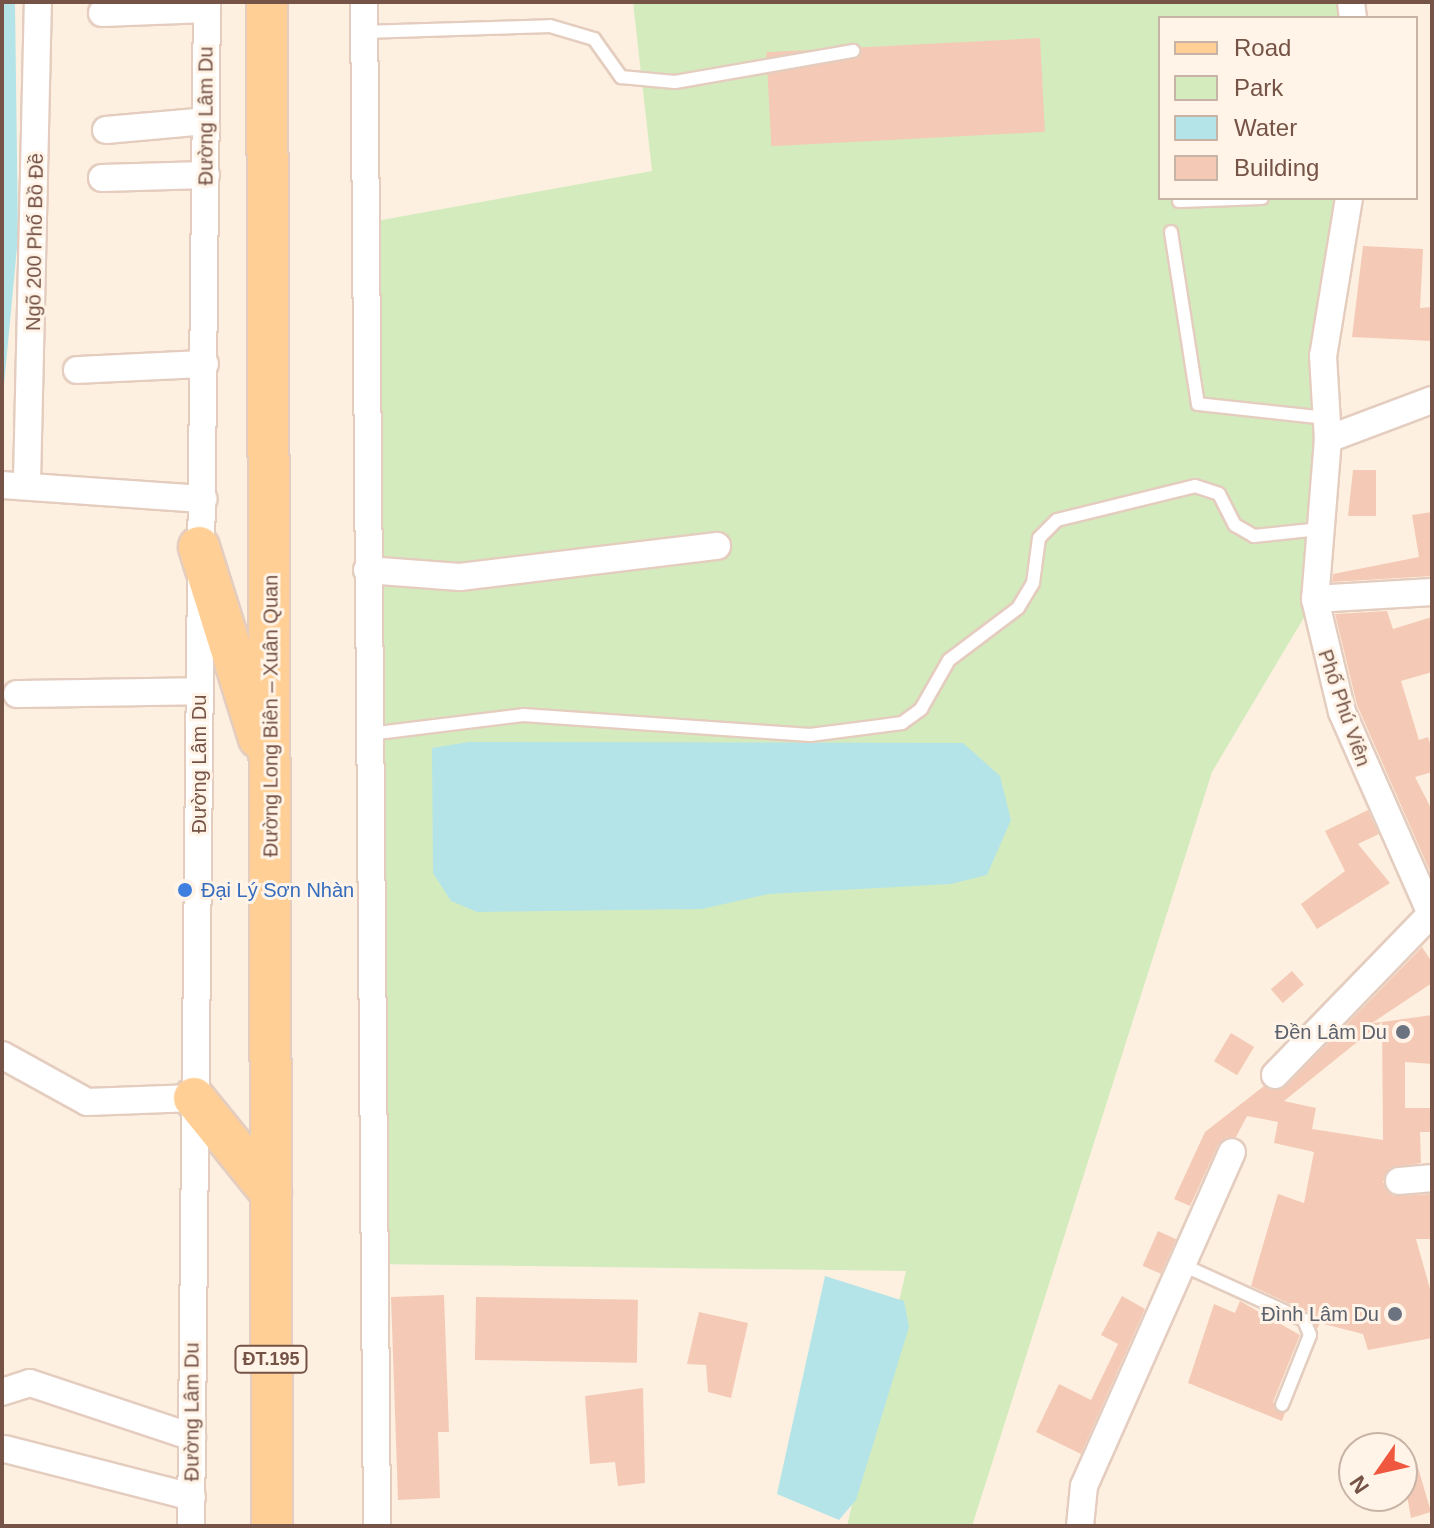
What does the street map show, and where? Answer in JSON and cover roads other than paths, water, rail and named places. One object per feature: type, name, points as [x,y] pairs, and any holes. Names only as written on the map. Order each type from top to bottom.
[{"type":"main road","name":"Đường Long Biên – Xuân Quan","points":[[267,2],[272,777],[272,1526]]},
{"type":"main road","points":[[199,547],[272,777]]},
{"type":"main road","points":[[194,1098],[271,1193]]},
{"type":"street","name":"Ngõ 200 Phố Bồ Đề","points":[[14,484],[38,2]]},
{"type":"street","points":[[364,2],[377,1526]]},
{"type":"street","points":[[102,13],[207,5]]},
{"type":"street","name":"Đường Lâm Du","points":[[191,1526],[207,5]]},
{"type":"street","points":[[106,130],[206,121]]},
{"type":"street","points":[[102,178],[206,175]]},
{"type":"street","name":"Phố Phú Viên","points":[[1349,200],[1323,356],[1328,428],[1315,599],[1342,712],[1432,915]]},
{"type":"street","points":[[77,370],[205,364]]},
{"type":"street","points":[[1328,428],[1432,400]]},
{"type":"street","points":[[14,484],[204,499]]},
{"type":"street","points":[[367,570],[460,577],[717,546]]},
{"type":"street","points":[[1315,599],[1432,592]]},
{"type":"street","points":[[17,694],[200,691]]},
{"type":"street","points":[[1275,1075],[1432,915]]},
{"type":"street","points":[[2,1055],[87,1102],[194,1098]]},
{"type":"street","points":[[1080,1526],[1084,1486],[1185,1266],[1232,1152]]},
{"type":"street","points":[[1399,1181],[1432,1178]]},
{"type":"street","points":[[2,1392],[30,1383],[192,1437]]},
{"type":"street","points":[[5,1449],[192,1497]]},
{"type":"lane","points":[[363,32],[550,26],[594,39],[621,77],[675,82],[853,51]]},
{"type":"lane","points":[[1179,201],[1207,200]]},
{"type":"lane","points":[[1171,232],[1198,404],[1328,428]]},
{"type":"lane","points":[[369,734],[523,715],[810,735],[902,723],[921,709],[949,660],[1018,608],[1033,583],[1039,538],[1057,520],[1195,486],[1219,494],[1235,525],[1254,536],[1319,529]]},
{"type":"lane","points":[[1185,1266],[1304,1320],[1310,1335],[1282,1405]]},
{"type":"water","points":[[2,2],[15,2],[18,237],[2,406]]},
{"type":"water","points":[[469,742],[963,743],[1000,776],[1011,820],[987,875],[951,884],[769,894],[702,909],[477,912],[451,901],[433,873],[432,748]]},
{"type":"water","points":[[825,1276],[904,1301],[909,1327],[856,1500],[839,1520],[777,1494]]},
{"type":"place","name":"Đại Lý Sơn Nhàn","points":[[185,890]]},
{"type":"place","name":"Đền Lâm Du","points":[[1403,1032]]},
{"type":"place","name":"Đình Lâm Du","points":[[1395,1314]]}]
